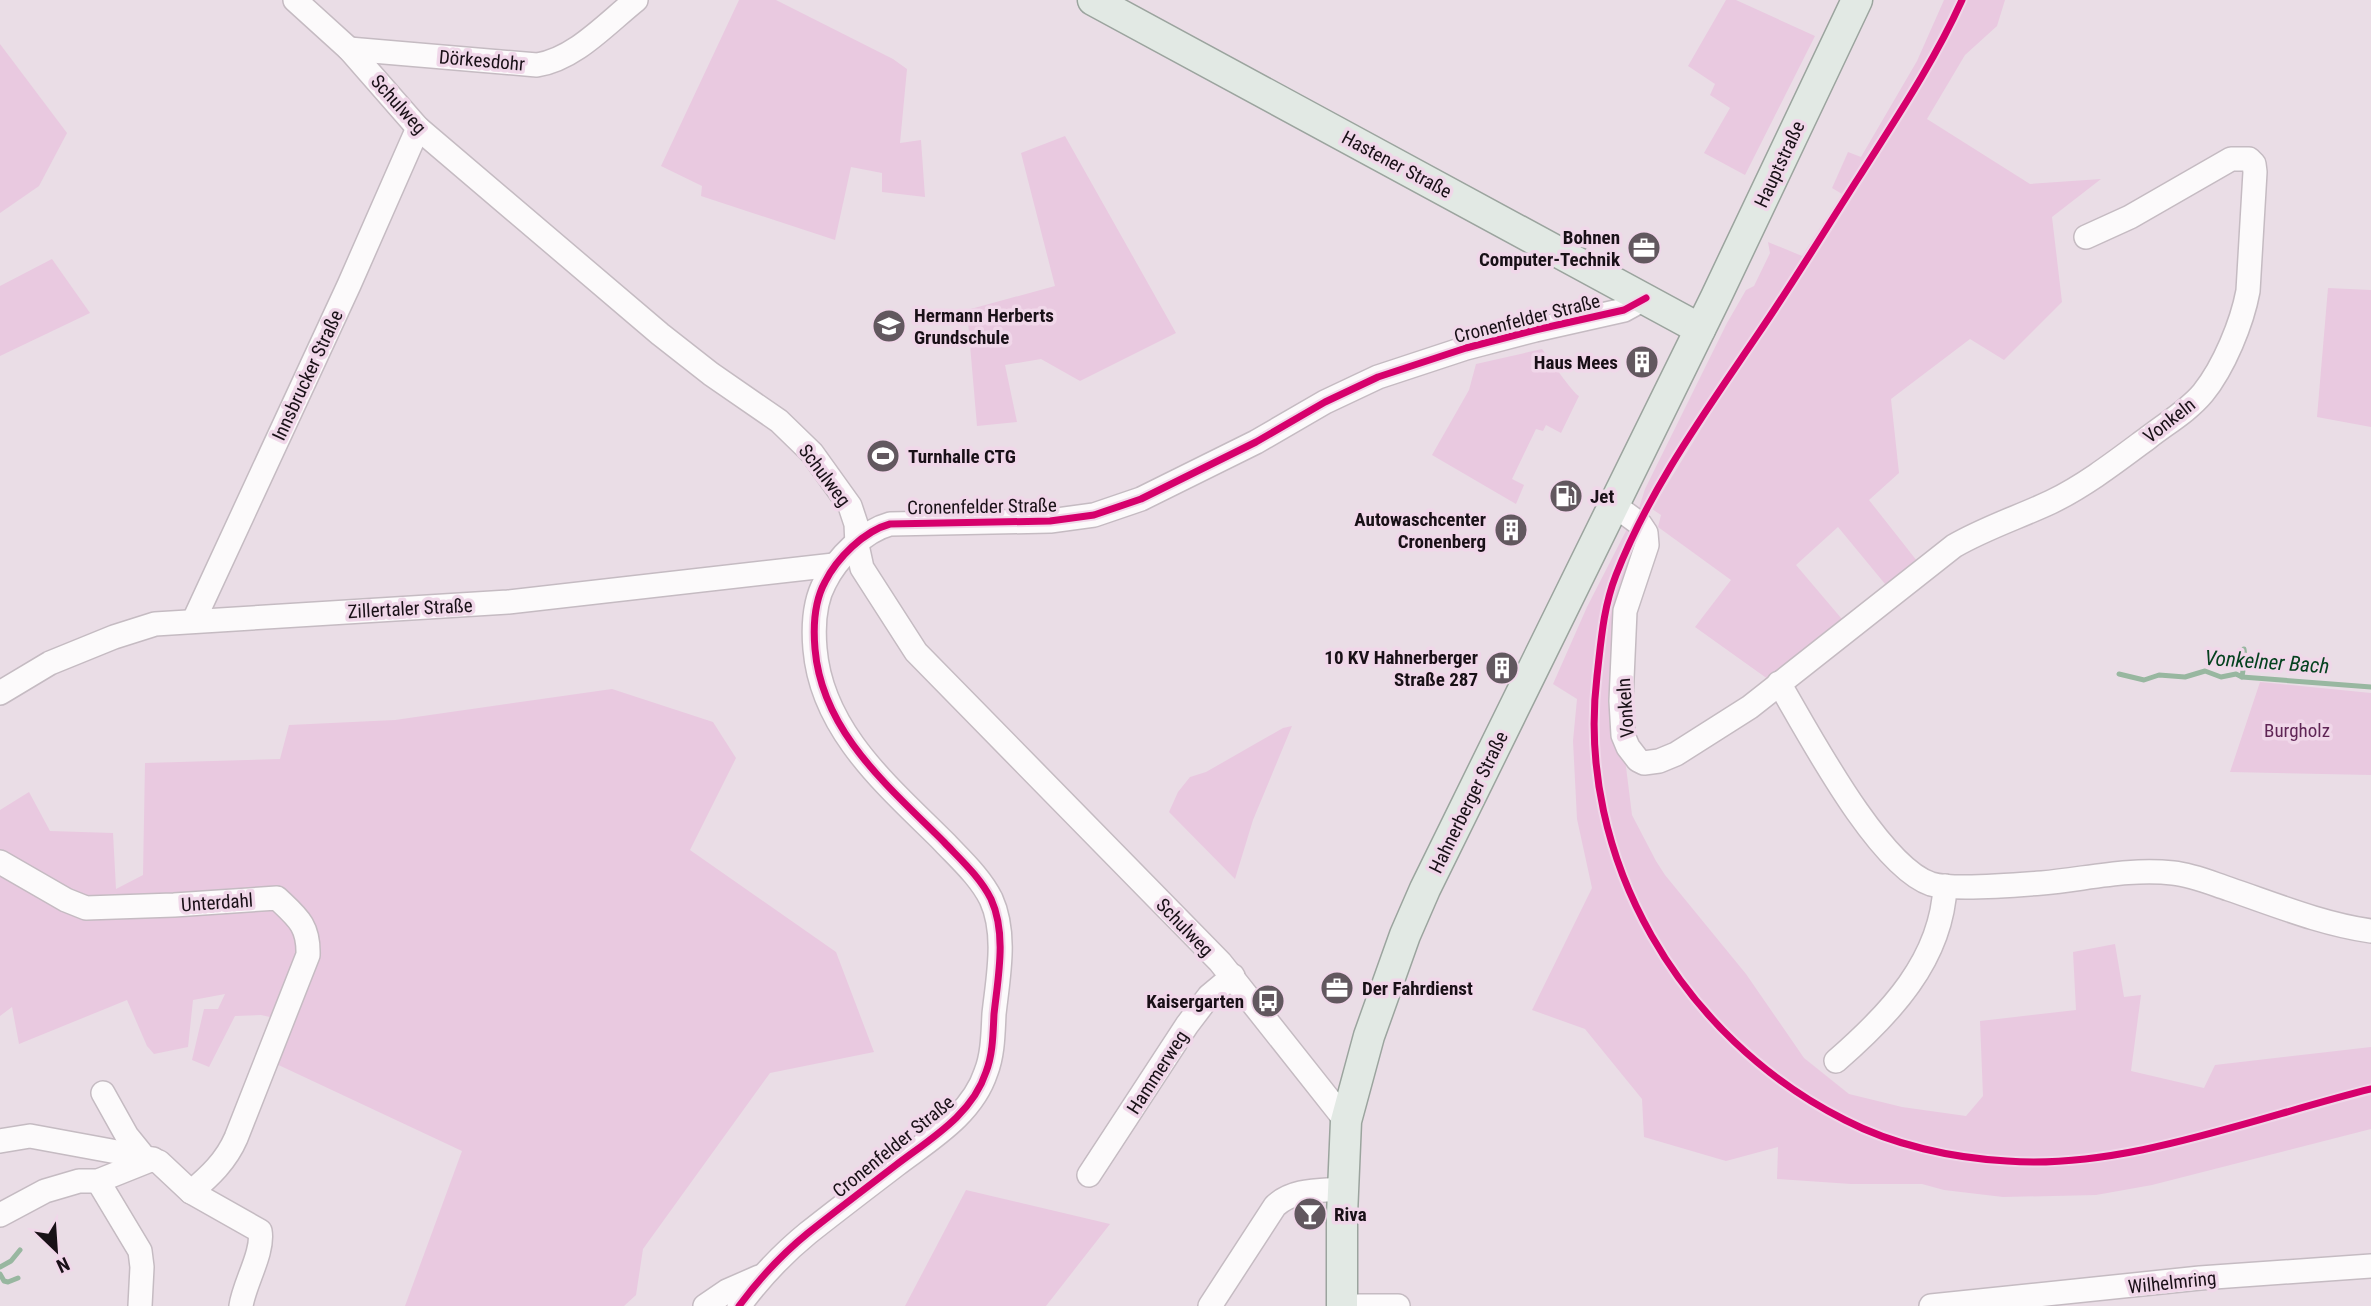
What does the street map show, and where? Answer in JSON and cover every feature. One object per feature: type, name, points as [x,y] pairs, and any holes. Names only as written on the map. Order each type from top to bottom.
[{"type":"main road","name":"Hastener Straße","points":[[1093,0],[1700,329]]},
{"type":"main road","name":"Hauptstraße","points":[[1700,329],[1857,0]]},
{"type":"main road","name":"Hahnerberger Straße","points":[[1342,1306],[1346,1121],[1369,1036],[1405,935],[1700,329]]},
{"type":"street","name":"Schulweg","points":[[295,0],[349,48],[418,128],[660,334],[711,374],[779,421],[812,453],[850,506],[856,524],[862,568],[916,652],[1233,976],[1346,1121]]},
{"type":"street","name":"Dörkesdohr","points":[[349,48],[537,65],[552,63],[572,51],[636,0]]},
{"type":"street","name":"Innsbrucker Straße","points":[[194,620],[349,285],[418,128]]},
{"type":"street","name":"Vonkeln","points":[[1614,505],[1640,524],[1646,533],[1647,545],[1625,611],[1621,701],[1623,735],[1628,747],[1638,760],[1650,764],[1676,754],[1750,707],[1954,546],[2051,502],[2079,486],[2183,411],[2205,391],[2222,361],[2244,310],[2248,291],[2254,164],[2249,159],[2231,159],[2130,216],[2086,237]]},
{"type":"street","name":"Cronenfelder Straße","points":[[762,1276],[806,1235],[953,1122],[978,1091],[990,1057],[1000,959],[999,927],[985,887],[862,758],[829,706],[819,679],[814,636],[815,615],[821,590],[834,565],[877,527],[890,524],[1050,521],[1109,511],[1141,499],[1378,377],[1466,348],[1624,310],[1646,298]]},
{"type":"street","name":"Zillertaler Straße","points":[[0,693],[50,663],[155,624],[498,603],[834,565]]},
{"type":"street","points":[[1779,683],[1845,796],[1887,849],[1918,878],[1945,886],[2040,883],[2143,871],[2177,873],[2314,918],[2371,932]]},
{"type":"street","name":"Unterdahl","points":[[0,862],[66,900],[86,908],[277,898],[301,921],[307,937],[308,955],[236,1138],[221,1164],[191,1192]]},
{"type":"street","points":[[1836,1061],[1867,1034],[1907,990],[1938,929],[1945,902],[1945,886]]},
{"type":"street","name":"Hammerweg","points":[[1089,1175],[1187,1026],[1209,996],[1233,976]]},
{"type":"street","points":[[103,1093],[127,1136],[149,1158],[191,1192],[260,1231],[260,1244],[241,1306]]},
{"type":"street","points":[[0,1142],[30,1136],[149,1158]]},
{"type":"street","points":[[0,1215],[45,1191],[62,1185],[98,1181],[149,1158]]},
{"type":"street","points":[[98,1181],[140,1251],[140,1306]]},
{"type":"street","points":[[1210,1306],[1275,1206],[1301,1192],[1343,1189]]},
{"type":"street","name":"Wilhelmring","points":[[1931,1306],[2200,1278],[2371,1266]]},
{"type":"street","points":[[705,1306],[727,1291],[762,1276]]},
{"type":"street","points":[[739,1306],[762,1276]]},
{"type":"street","points":[[1342,1306],[1398,1306]]},
{"type":"green space","points":[[739,0],[776,0],[893,59],[907,69],[900,143],[921,140],[925,197],[882,192],[882,173],[851,167],[835,240],[701,196],[702,186],[661,166]]},
{"type":"green space","points":[[1726,0],[1736,0],[1815,36],[1745,175],[1704,153],[1730,108],[1710,95],[1715,84],[1688,66]]},
{"type":"green space","points":[[1944,0],[2005,0],[1997,26],[1965,55],[1927,119],[2030,184],[2101,179],[2052,217],[2062,302],[2004,360],[1970,339],[1891,399],[1899,473],[1869,500],[1921,566],[1890,590],[1838,527],[1796,565],[1847,625],[1772,682],[1695,627],[1731,580],[1658,527],[1661,515],[1652,509],[1722,395],[1715,390],[1661,474],[1643,509],[1639,508],[1645,489],[1727,323],[1746,290],[1754,286],[1770,253],[1768,242],[1802,256],[1842,194],[1832,188],[1848,152],[1861,157],[1917,61]]},
{"type":"green space","points":[[0,44],[67,133],[39,186],[0,213]]},
{"type":"green space","points":[[1065,136],[1176,333],[1080,381],[1041,359],[1005,365],[1017,422],[977,426],[967,310],[1055,286],[1021,153]]},
{"type":"green space","points":[[52,259],[90,313],[0,356],[0,286]]},
{"type":"green space","points":[[2328,288],[2371,290],[2371,427],[2317,417]]},
{"type":"green space","points":[[1542,349],[1579,396],[1561,433],[1546,425],[1543,431],[1536,429],[1512,479],[1524,485],[1516,504],[1432,455],[1469,390],[1476,364]]},
{"type":"green space","points":[[1629,525],[1633,528],[1610,577],[1598,625],[1591,700],[1594,775],[1602,774],[1598,706],[1608,612],[1614,591],[1639,537],[1624,751],[1632,815],[1665,875],[1746,974],[1804,1058],[1849,1094],[1902,1107],[1966,1116],[1983,1096],[1980,1021],[2076,1010],[2073,952],[2115,944],[2124,997],[2141,995],[2131,1071],[2204,1088],[2215,1065],[2371,1047],[2371,1129],[2152,1185],[2096,1195],[2003,1197],[1944,1190],[1922,1184],[1851,1184],[1777,1179],[1778,1147],[1726,1161],[1644,1137],[1642,1099],[1585,1029],[1532,1010],[1592,888],[1577,819],[1573,741],[1577,699],[1553,684],[1587,607]]},
{"type":"green space","name":"Burgholz","points":[[2260,682],[2371,693],[2371,775],[2230,772]]},
{"type":"green space","points":[[612,689],[713,722],[736,758],[690,850],[836,952],[874,1052],[770,1073],[643,1249],[636,1295],[624,1306],[405,1306],[462,1151],[270,1061],[274,1018],[261,1015],[235,1016],[209,1067],[192,1060],[204,1009],[218,1009],[225,994],[193,1000],[188,1047],[154,1054],[147,1046],[127,1000],[19,1044],[12,1007],[0,1016],[0,810],[29,792],[50,831],[113,833],[116,889],[143,875],[145,763],[280,759],[289,725],[395,720]]},
{"type":"green space","points":[[1292,726],[1253,820],[1235,879],[1169,812],[1178,792],[1190,777],[1206,772],[1283,728]]},
{"type":"green space","points":[[966,1190],[1110,1224],[1046,1306],[905,1306]]},
{"type":"waterway","points":[[2242,677],[2244,649]]},
{"type":"waterway","name":"Vonkelner Bach","points":[[2119,674],[2144,680],[2159,675],[2185,677],[2205,671],[2221,677],[2236,674],[2242,677],[2371,687]]},
{"type":"waterway","points":[[0,1267],[11,1261],[20,1250]]},
{"type":"waterway","points":[[0,1274],[4,1281],[8,1282],[18,1278]]},
{"type":"cycle path","points":[[1962,0],[1927,68],[1900,112],[1784,295],[1680,451],[1645,511],[1616,575],[1601,638],[1595,744],[1604,811],[1623,875],[1652,936],[1689,992],[1734,1042],[1787,1085],[1845,1120],[1883,1137],[1923,1149],[2007,1161],[2052,1162],[2097,1157],[2190,1139],[2371,1089]]},
{"type":"cycle path","points":[[739,1306],[754,1286],[798,1241],[936,1135],[960,1113],[980,1087],[991,1051],[1000,941],[996,912],[991,899],[970,869],[881,779],[862,756],[844,732],[820,679],[814,640],[816,606],[825,582],[844,555],[861,539],[890,524],[1050,521],[1094,515],[1141,499],[1378,377],[1466,348],[1624,310],[1646,298]]},
{"type":"place","name":"Bohnen Computer-Technik","points":[[1644,248]]},
{"type":"place","name":"Hermann Herberts Grundschule","points":[[889,326]]},
{"type":"place","name":"Haus Mees","points":[[1642,362]]},
{"type":"place","name":"Turnhalle CTG","points":[[883,456]]},
{"type":"place","name":"Jet","points":[[1566,496]]},
{"type":"place","name":"Autowaschcenter Cronenberg","points":[[1511,530]]},
{"type":"place","name":"10 KV Hahnerberger Straße 287","points":[[1502,668]]},
{"type":"place","name":"Der Fahrdienst","points":[[1337,988]]},
{"type":"place","name":"Kaisergarten","points":[[1268,1001]]},
{"type":"place","name":"Riva","points":[[1310,1214]]}]
